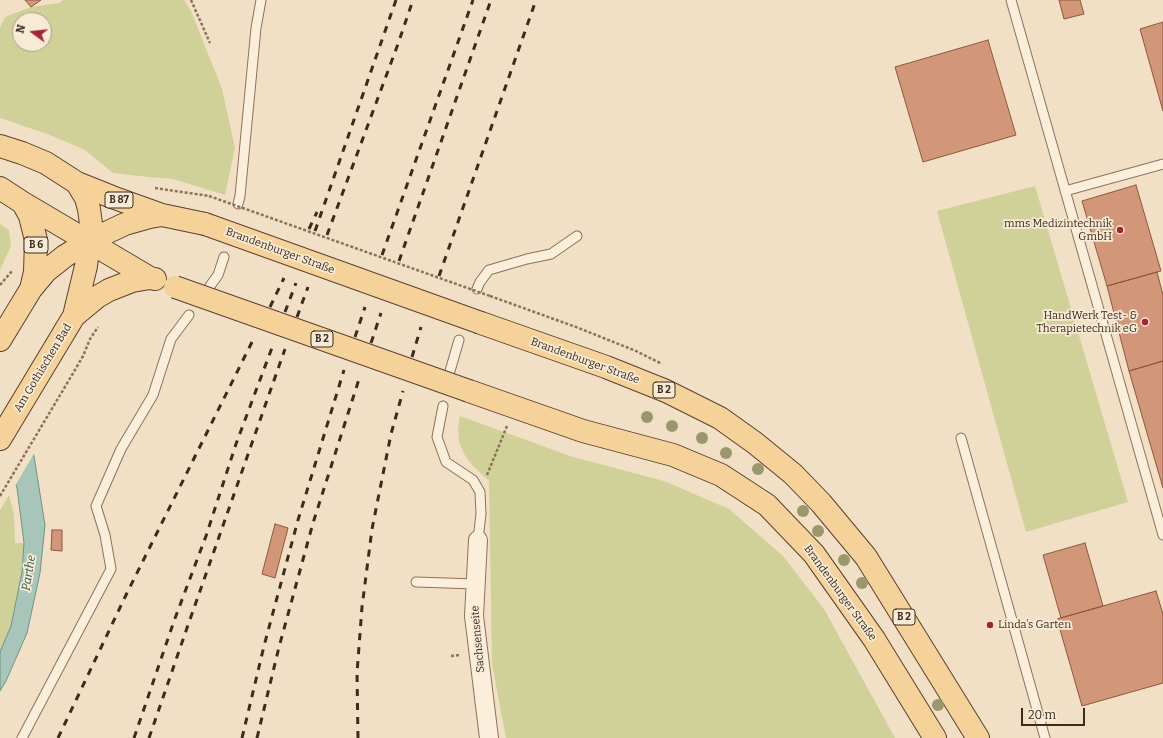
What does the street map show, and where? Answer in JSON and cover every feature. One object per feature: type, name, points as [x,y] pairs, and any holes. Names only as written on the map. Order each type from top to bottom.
[{"type":"main road","name":"Brandenburger Straße","points":[[0,146],[46,163],[77,183],[162,215],[205,224],[606,367],[666,391],[720,418],[755,443],[793,474],[821,503],[866,557],[978,738]]},
{"type":"main road","name":"Brandenburger Straße","points":[[77,183],[86,198],[89,209],[91,224],[90,241]]},
{"type":"main road","name":"Brandenburger Straße","points":[[0,188],[150,278],[583,431],[673,455],[721,475],[767,505],[814,554],[874,639],[934,738]]},
{"type":"main road","name":"B 6","points":[[23,203],[30,216],[36,240],[36,261],[31,289]]},
{"type":"main road","name":"B 2","points":[[0,340],[31,289],[46,271],[65,256],[90,241],[125,224],[162,215]]},
{"type":"main road","name":"Am Gothischen Bad","points":[[0,439],[74,316],[86,266],[90,241]]},
{"type":"main road","name":"Am Gothischen Bad","points":[[74,316],[97,297],[109,290],[132,281],[150,278]]},
{"type":"street","name":"Sachsenseite","points":[[478,540],[474,616],[489,738]]},
{"type":"lane","points":[[238,204],[256,28],[261,0]]},
{"type":"lane","points":[[1011,0],[1163,535]]},
{"type":"lane","points":[[1065,191],[1163,164]]},
{"type":"lane","points":[[477,289],[480,282],[489,270],[526,259],[551,254],[577,236]]},
{"type":"lane","points":[[210,286],[218,275],[224,257]]},
{"type":"lane","points":[[22,738],[111,569],[105,535],[96,506],[121,449],[153,395],[171,339],[189,315]]},
{"type":"lane","points":[[450,371],[459,340]]},
{"type":"lane","points":[[443,406],[437,437],[446,462],[473,480],[480,492],[481,514],[478,540]]},
{"type":"lane","points":[[961,438],[1045,738]]},
{"type":"lane","points":[[416,582],[476,584]]},
{"type":"path","points":[[191,0],[210,43]]},
{"type":"path","points":[[210,196],[490,296]]},
{"type":"path","points":[[0,496],[83,356]]},
{"type":"path","points":[[486,478],[508,424]]},
{"type":"green space","points":[[63,0],[184,0],[191,11],[222,89],[235,148],[225,195],[173,179],[113,173],[85,150],[50,135],[0,118],[0,28],[5,17],[12,14],[12,52],[52,52],[52,12],[18,12],[31,7],[59,3]]},
{"type":"green space","points":[[1035,186],[1128,502],[1026,532],[937,211]]},
{"type":"green space","points":[[0,224],[9,230],[11,246],[0,270]]},
{"type":"green space","points":[[460,416],[573,457],[664,481],[729,509],[783,556],[824,609],[895,738],[506,738],[492,664],[489,481],[472,465],[464,454],[459,441],[458,430]]},
{"type":"green space","points":[[9,495],[14,514],[15,543],[24,543],[22,571],[11,626],[0,652],[0,510]]},
{"type":"water","name":"Parthe","points":[[0,370],[29,439],[34,456],[45,525],[40,573],[27,633],[6,681],[0,691],[0,652],[11,626],[22,572],[24,543],[17,488],[5,454]]},
{"type":"pier","points":[[0,368],[2,369],[35,452],[15,486],[0,448]]},
{"type":"building","points":[[25,0],[41,0],[31,7]]},
{"type":"building","points":[[1059,0],[1080,0],[1084,14],[1064,19]]},
{"type":"building","points":[[1163,22],[1163,111],[1140,29]]},
{"type":"building","points":[[988,40],[1016,135],[923,162],[895,67]]},
{"type":"building","points":[[1136,185],[1161,271],[1107,286],[1082,201]]},
{"type":"building","points":[[1157,272],[1163,295],[1163,361],[1129,371],[1107,286]]},
{"type":"building","points":[[1163,361],[1163,488],[1129,371]]},
{"type":"building","points":[[275,524],[288,528],[275,578],[262,574]]},
{"type":"building","points":[[52,530],[62,530],[62,551],[51,550]]},
{"type":"building","points":[[1085,543],[1103,606],[1061,618],[1043,555]]},
{"type":"building","points":[[1156,591],[1163,614],[1163,683],[1082,706],[1057,619]]},
{"type":"railway","points":[[315,231],[396,0]]},
{"type":"railway","points":[[327,235],[413,0]]},
{"type":"railway","points":[[382,255],[473,0]]},
{"type":"railway","points":[[399,261],[491,0]]},
{"type":"railway","points":[[439,276],[536,0]]},
{"type":"railway","points":[[309,229],[317,212]]},
{"type":"railway","points":[[270,307],[284,278]]},
{"type":"railway","points":[[285,312],[296,283]]},
{"type":"railway","points":[[297,317],[308,287]]},
{"type":"railway","points":[[355,337],[365,307]]},
{"type":"railway","points":[[371,343],[381,313]]},
{"type":"railway","points":[[412,357],[421,327]]},
{"type":"railway","points":[[58,738],[126,595],[254,338]]},
{"type":"railway","points":[[134,738],[174,621],[206,536],[236,444],[273,345]]},
{"type":"railway","points":[[149,738],[285,349]]},
{"type":"railway","points":[[242,738],[264,646],[298,520],[344,370]]},
{"type":"railway","points":[[257,738],[279,647],[313,523],[360,376]]},
{"type":"railway","points":[[358,738],[357,673],[362,607],[372,529],[391,434],[403,391]]},
{"type":"place","name":"mms Medizintechnik GmbH","points":[[1120,230]]},
{"type":"place","name":"HandWerk Test- & Therapietechnik eG","points":[[1145,322]]},
{"type":"place","name":"Linda's Garten","points":[[990,625]]}]
